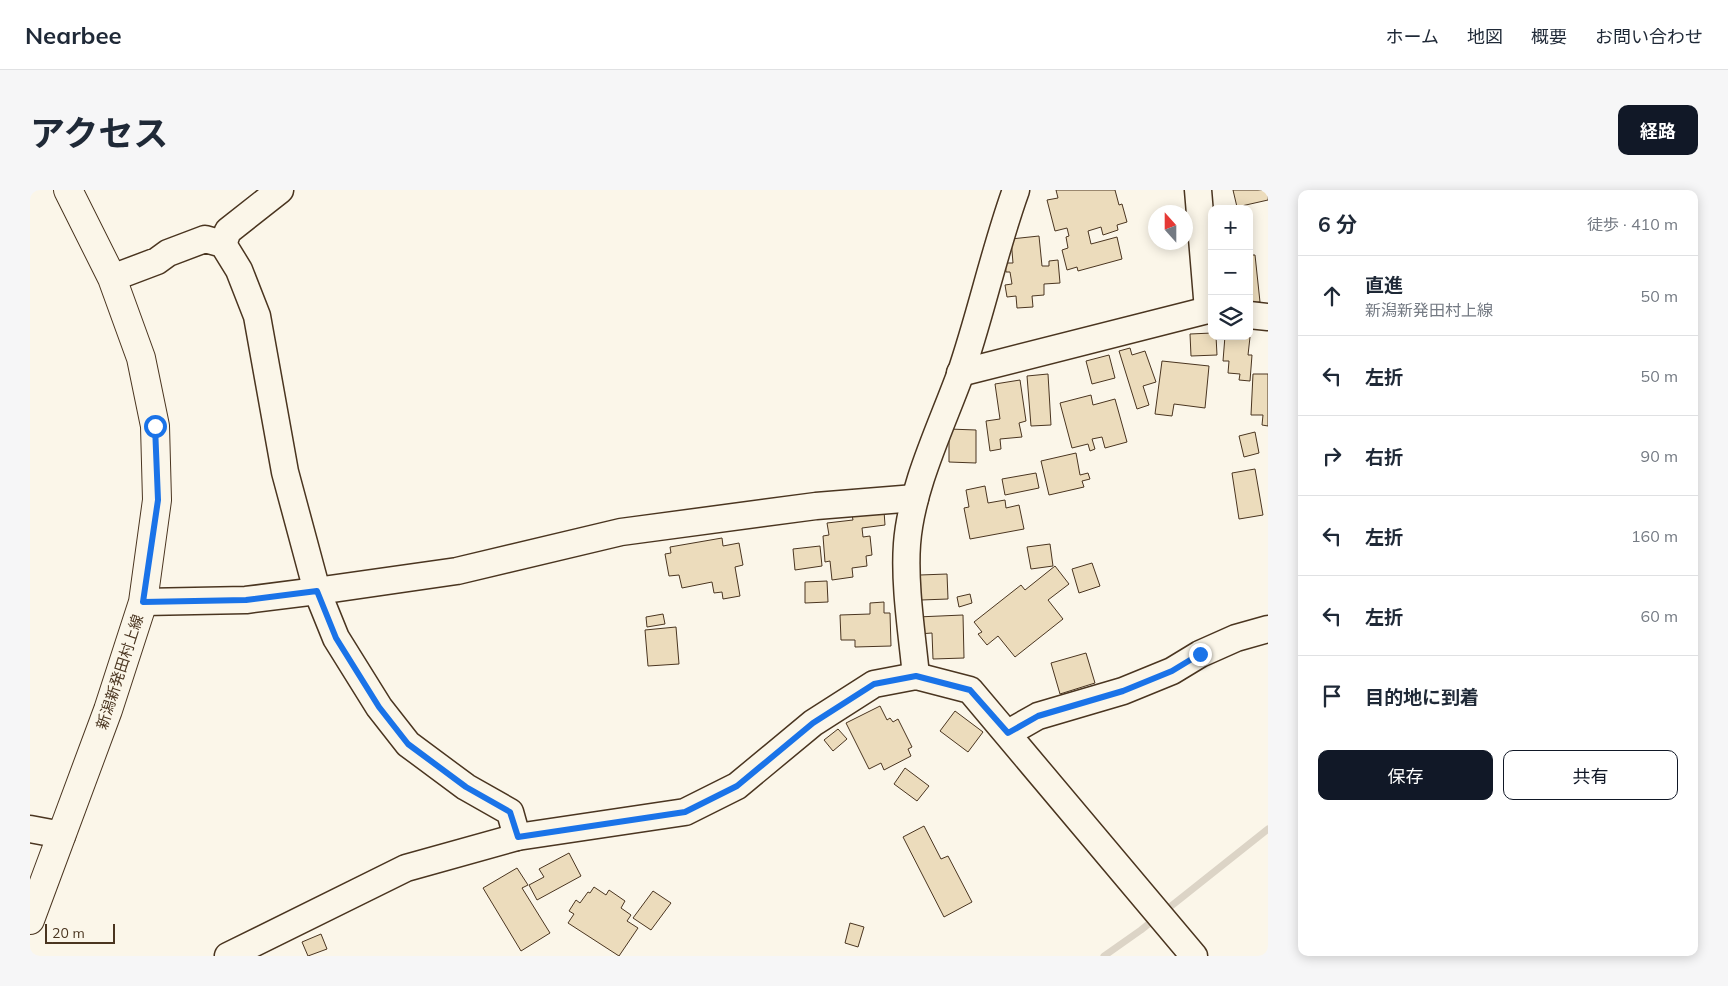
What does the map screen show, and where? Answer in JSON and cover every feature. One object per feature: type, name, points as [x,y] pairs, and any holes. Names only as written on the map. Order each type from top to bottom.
[{"type":"main road","name":"新潟新発田村上線","points":[[30,920],[108,710],[143,602],[158,500],[155,426],[142,358],[112,278],[68,190]]},
{"type":"street","points":[[223,244],[228,231],[280,190]]},
{"type":"street","points":[[916,676],[908,590],[907,543],[915,498],[960,373],[1005,220],[1016,190]]},
{"type":"street","points":[[1198,190],[1208,295]]},
{"type":"street","points":[[112,278],[157,262],[168,253],[206,239],[223,244],[240,270],[257,316],[285,472],[317,591],[336,638],[379,707],[408,744],[466,787],[510,812],[518,837]]},
{"type":"street","points":[[960,373],[1208,311]]},
{"type":"street","points":[[1253,315],[1268,317]]},
{"type":"street","points":[[143,602],[246,600],[317,591],[457,571],[621,532],[816,506],[915,498]]},
{"type":"street","points":[[1008,733],[1038,716],[1123,691],[1172,671],[1200,654],[1236,638],[1268,629]]},
{"type":"street","points":[[228,956],[406,868],[518,837],[685,812],[737,786],[813,723],[874,684],[916,676],[970,690],[1194,956]]},
{"type":"street","points":[[30,829],[62,835]]},
{"type":"building","points":[[1056,190],[1115,190],[1119,205],[1122,204],[1127,222],[1117,225],[1118,230],[1103,235],[1101,227],[1088,231],[1091,244],[1117,237],[1122,259],[1078,271],[1077,267],[1067,270],[1062,250],[1068,248],[1066,237],[1069,236],[1067,228],[1055,231],[1047,200],[1058,198]]},
{"type":"building","points":[[1233,190],[1268,190],[1268,200],[1237,205]]},
{"type":"building","points":[[1039,236],[1042,266],[1049,266],[1049,261],[1058,260],[1060,283],[1044,284],[1044,295],[1032,296],[1033,307],[1017,308],[1016,296],[1007,297],[1005,285],[1012,284],[1010,272],[1006,272],[1005,263],[1013,263],[1011,239]]},
{"type":"building","points":[[1253,255],[1255,255],[1260,302],[1253,303]]},
{"type":"building","points":[[1208,333],[1208,340],[1216,340],[1217,355],[1191,356],[1190,334]]},
{"type":"building","points":[[1225,340],[1250,340],[1248,355],[1252,355],[1250,381],[1239,380],[1240,374],[1228,373],[1229,361],[1223,361]]},
{"type":"building","points":[[1130,348],[1132,355],[1145,351],[1156,382],[1143,386],[1149,405],[1137,409],[1119,351]]},
{"type":"building","points":[[1109,355],[1115,378],[1092,384],[1086,361]]},
{"type":"building","points":[[1162,361],[1209,366],[1205,408],[1174,404],[1172,416],[1155,414]]},
{"type":"building","points":[[1048,374],[1051,425],[1031,426],[1027,376]]},
{"type":"building","points":[[1253,374],[1268,374],[1268,426],[1262,425],[1263,415],[1251,415]]},
{"type":"building","points":[[1020,380],[1026,421],[1019,423],[1022,437],[1000,439],[1001,449],[990,451],[986,421],[1000,419],[995,384]]},
{"type":"building","points":[[1091,395],[1093,405],[1115,399],[1127,442],[1105,448],[1102,437],[1092,439],[1095,449],[1090,451],[1088,444],[1072,448],[1060,403]]},
{"type":"building","points":[[949,429],[976,430],[976,463],[949,462]]},
{"type":"building","points":[[1255,432],[1259,453],[1244,457],[1239,436]]},
{"type":"building","points":[[1076,453],[1080,475],[1088,473],[1090,479],[1082,481],[1084,487],[1049,495],[1041,461]]},
{"type":"building","points":[[1255,469],[1263,515],[1239,519],[1232,473]]},
{"type":"building","points":[[1036,473],[1039,488],[1005,495],[1002,479]]},
{"type":"building","points":[[985,486],[988,503],[1005,500],[1006,508],[1019,505],[1024,529],[970,539],[964,508],[969,507],[966,490]]},
{"type":"building","points":[[884,511],[885,525],[862,528],[863,537],[870,536],[872,555],[866,556],[867,566],[852,568],[853,577],[832,580],[830,561],[825,562],[823,536],[829,535],[827,523],[853,520],[852,515]]},
{"type":"building","points":[[722,538],[723,546],[739,543],[743,565],[735,567],[740,596],[723,599],[722,592],[714,593],[712,582],[682,588],[679,575],[669,576],[665,554],[671,553],[670,547]]},
{"type":"building","points":[[1050,544],[1053,566],[1031,569],[1027,547]]},
{"type":"building","points":[[820,546],[822,566],[795,570],[793,549]]},
{"type":"building","points":[[1092,563],[1100,586],[1079,593],[1072,569]]},
{"type":"building","points":[[1055,566],[1069,584],[1048,600],[1063,619],[1015,657],[998,636],[987,645],[978,634],[982,632],[974,622],[1021,585],[1025,590]]},
{"type":"building","points":[[947,574],[948,599],[921,600],[920,575]]},
{"type":"building","points":[[827,581],[828,602],[805,603],[805,582]]},
{"type":"building","points":[[970,594],[972,603],[959,607],[957,597]]},
{"type":"building","points":[[884,602],[884,613],[890,613],[891,646],[855,647],[855,640],[841,640],[840,615],[870,614],[870,603]]},
{"type":"building","points":[[663,614],[665,624],[647,627],[646,617]]},
{"type":"building","points":[[963,615],[964,658],[933,659],[932,633],[918,634],[917,617]]},
{"type":"building","points":[[676,627],[679,664],[648,666],[645,630]]},
{"type":"building","points":[[1086,653],[1095,683],[1060,694],[1051,663]]},
{"type":"building","points":[[880,706],[887,720],[890,718],[893,722],[898,719],[912,747],[908,749],[911,756],[884,770],[881,763],[869,769],[846,723]]},
{"type":"building","points":[[955,711],[983,732],[968,752],[940,731]]},
{"type":"building","points":[[838,729],[847,739],[833,751],[824,740]]},
{"type":"building","points":[[905,768],[929,786],[917,801],[894,784]]},
{"type":"building","points":[[924,826],[941,859],[948,856],[972,902],[944,917],[903,837]]},
{"type":"building","points":[[569,853],[581,876],[537,900],[529,885],[544,877],[539,869]]},
{"type":"building","points":[[517,868],[528,885],[522,888],[550,933],[521,951],[483,888]]},
{"type":"building","points":[[594,887],[606,895],[609,890],[625,901],[621,908],[631,915],[627,921],[638,928],[619,956],[568,923],[574,914],[569,911],[576,900],[580,903]]},
{"type":"building","points":[[653,891],[671,903],[651,930],[633,918]]},
{"type":"building","points":[[850,923],[864,927],[858,947],[845,943]]},
{"type":"building","points":[[321,934],[327,949],[308,956],[302,942]]},
{"type":"waterway","points":[[1104,956],[1141,930],[1268,829]]},
{"type":"route","points":[[155,426],[158,500],[143,602],[246,600],[317,591],[336,638],[379,707],[408,744],[466,787],[510,812],[518,837],[685,812],[737,786],[813,723],[874,684],[916,676],[970,690],[1008,733],[1038,716],[1123,691],[1172,671],[1200,654]]}]
